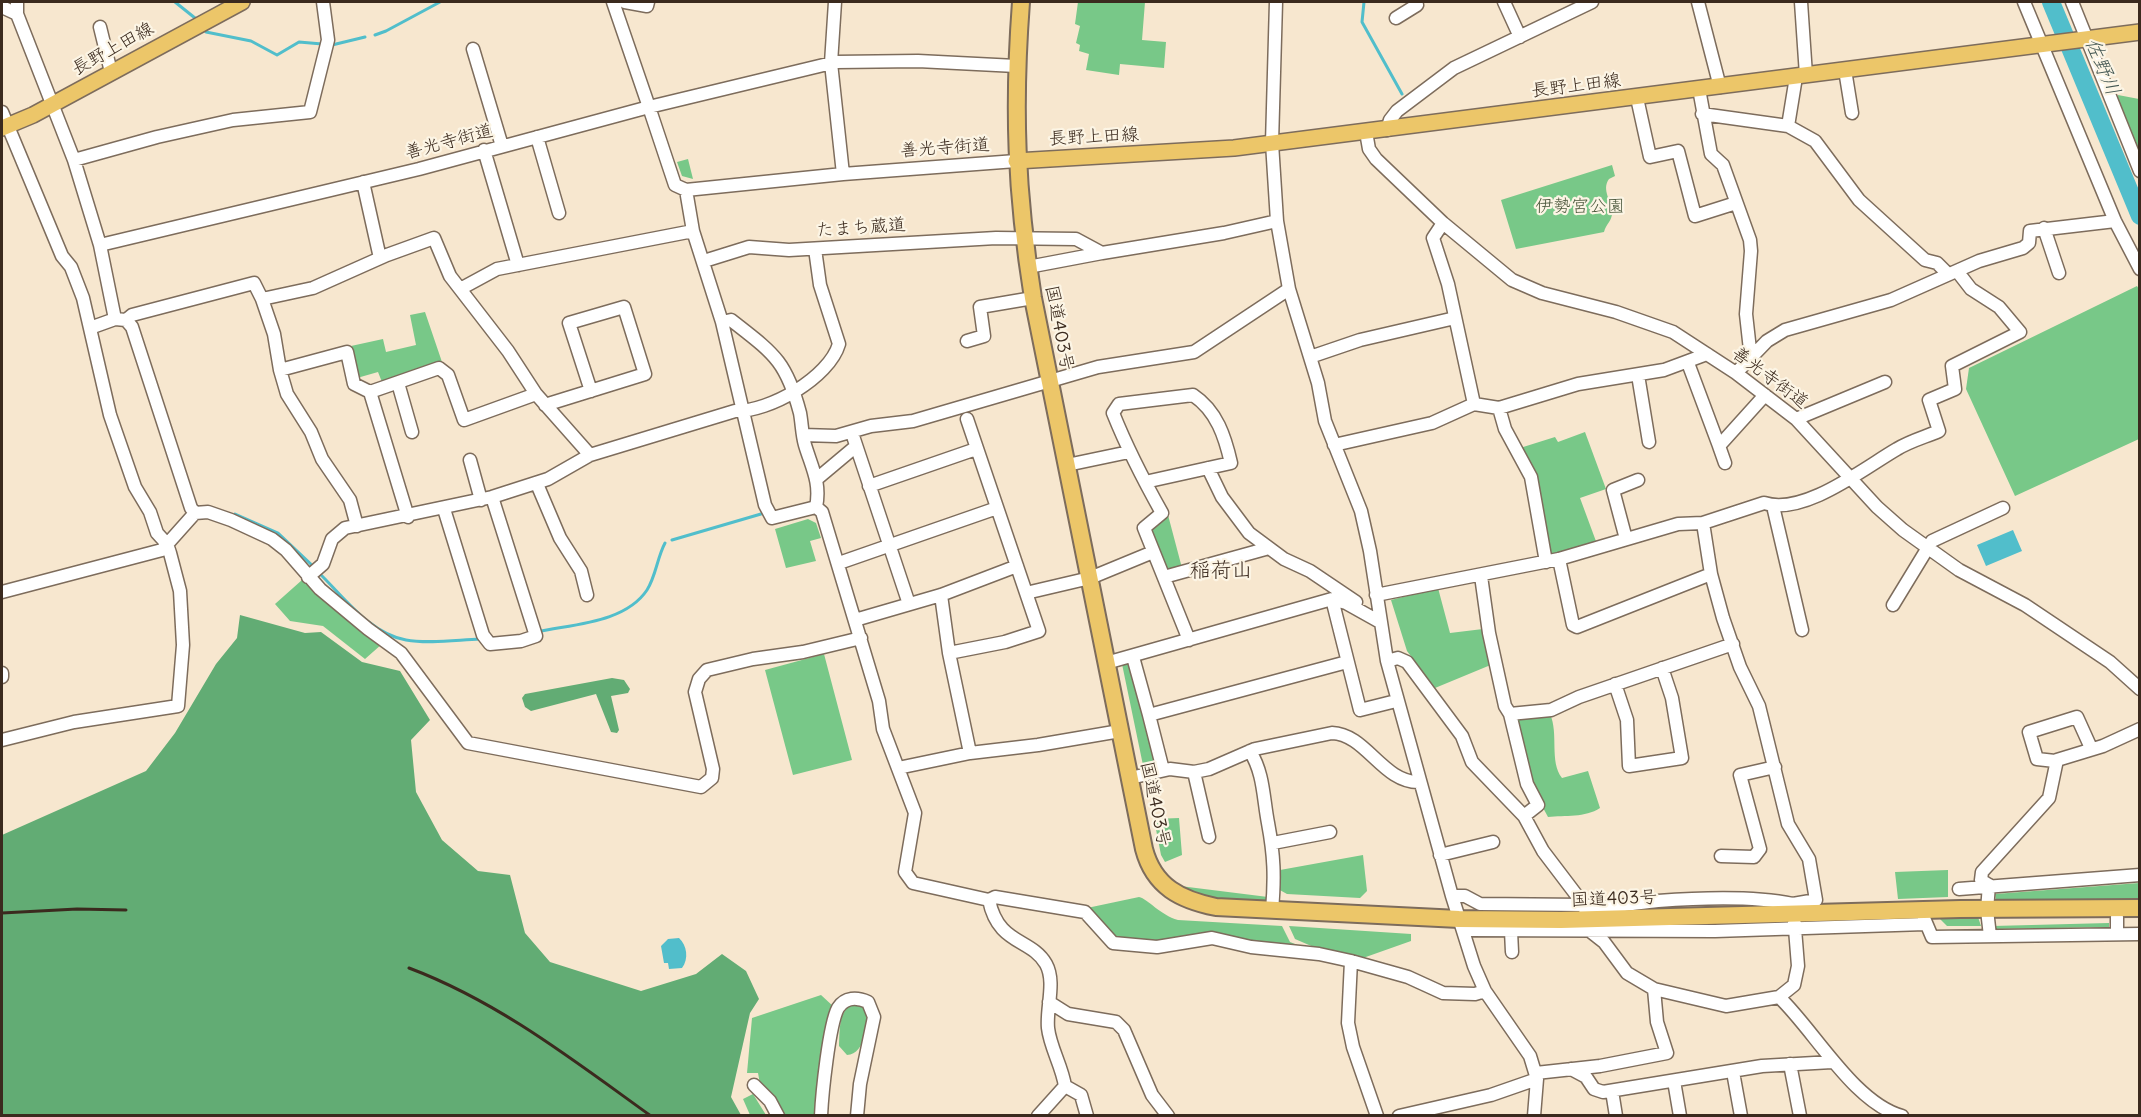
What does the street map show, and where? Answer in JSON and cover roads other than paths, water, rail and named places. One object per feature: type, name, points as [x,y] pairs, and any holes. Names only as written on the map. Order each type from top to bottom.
[{"type":"highway","name":"国道403号","points":[[1021,2],[1016,66],[1016,161],[1023,238],[1033,298],[1148,865],[1173,894],[1199,904],[1216,907],[1465,924],[1587,918],[1793,915],[1924,917],[1994,910],[2139,908]]},
{"type":"highway","name":"国道403号","points":[[1994,910],[2117,925],[2139,917]]},
{"type":"main road","name":"長野上田線","points":[[4,122],[51,105],[242,2]]},
{"type":"main road","name":"長野上田線","points":[[1016,161],[1272,143],[1387,130],[2139,32]]},
{"type":"street","points":[[74,160],[157,137],[233,120],[310,112],[327,45],[323,2]]},
{"type":"street","points":[[614,2],[675,185],[686,190],[693,231],[722,322],[770,515],[772,518],[816,507]]},
{"type":"street","points":[[626,2],[647,6],[648,2]]},
{"type":"street","points":[[835,2],[831,63],[843,174]]},
{"type":"street","points":[[1276,2],[1272,143],[1277,221],[1289,289],[1310,357],[1325,421],[1351,481],[1361,511],[1396,701],[1452,896],[1465,924],[1474,966],[1485,991],[1524,1044],[1536,1076],[1534,1116]]},
{"type":"street","points":[[1396,18],[1417,5],[1415,2]]},
{"type":"street","points":[[1504,2],[1520,37]]},
{"type":"street","points":[[1387,130],[1390,120],[1397,111],[1454,68],[1592,2]]},
{"type":"street","points":[[1698,2],[1720,87]]},
{"type":"street","points":[[1788,126],[1801,76],[1801,2]]},
{"type":"street","points":[[2024,2],[2115,221],[2139,269]]},
{"type":"street","points":[[2072,2],[2139,171]]},
{"type":"street","points":[[2,7],[17,8],[51,105],[74,160],[121,319],[132,327],[191,508],[195,513]]},
{"type":"street","points":[[100,27],[111,72]]},
{"type":"street","points":[[473,49],[502,146]]},
{"type":"street","name":"善光寺街道","points":[[100,245],[363,182],[649,107],[831,63],[918,61],[1016,66]]},
{"type":"street","points":[[1845,70],[1852,113]]},
{"type":"street","points":[[1699,89],[1711,153],[1723,165],[1752,251],[1746,314],[1750,350],[1753,354]]},
{"type":"street","points":[[1637,98],[1650,157],[1678,151],[1695,216],[1736,202]]},
{"type":"street","points":[[1376,595],[1481,576],[1552,560],[1678,524],[1702,523],[1764,503],[1773,506],[1799,502],[1845,483],[1899,447],[1939,431],[1929,400],[1955,389],[1952,366],[2020,332],[1999,306],[1971,289],[1952,272],[1937,263],[1925,260],[1859,200],[1815,141],[1788,126],[1702,114]]},
{"type":"street","points":[[2,740],[74,722],[178,706],[183,645],[180,591],[167,544],[157,533],[150,512],[135,487],[110,415],[83,298],[71,267],[62,256],[4,122]]},
{"type":"street","name":"善光寺街道","points":[[1366,132],[1373,156],[1443,224],[1512,280],[1542,293],[1645,321],[1673,332],[1707,354],[1796,419],[1876,507],[1928,549],[1959,570],[2025,605],[2110,662],[2139,689]]},
{"type":"street","points":[[537,137],[559,213]]},
{"type":"street","points":[[484,150],[518,265]]},
{"type":"street","name":"善光寺街道","points":[[686,190],[843,174],[1016,161]]},
{"type":"street","points":[[363,182],[380,258]]},
{"type":"street","points":[[1028,267],[1224,233],[1277,221]]},
{"type":"street","points":[[1736,373],[1767,341],[1785,330],[1891,300],[1952,272],[2023,248],[2028,243],[2030,231],[2115,221]]},
{"type":"street","points":[[1443,224],[1433,238],[1455,318],[1474,404]]},
{"type":"street","points":[[2044,228],[2059,273]]},
{"type":"street","points":[[462,288],[497,269],[693,231]]},
{"type":"street","points":[[262,299],[313,288],[380,258],[434,238],[450,276],[462,288],[536,394],[590,455]]},
{"type":"street","name":"たまち蔵道","points":[[704,261],[749,247],[815,249],[929,241],[1023,238],[1076,239],[1102,253]]},
{"type":"street","points":[[313,572],[338,532],[487,499],[537,484],[590,455],[629,445],[669,429],[735,411],[751,411],[791,395],[830,363],[838,344],[830,311],[820,285],[815,249]]},
{"type":"street","points":[[90,328],[204,294],[254,283],[274,334],[287,394],[311,432],[322,459],[350,500],[357,526]]},
{"type":"street","points":[[803,435],[836,436],[871,426],[913,421],[1098,366],[1203,349],[1262,304],[1289,289]]},
{"type":"street","points":[[967,341],[984,336],[980,307],[1033,298]]},
{"type":"street","points":[[545,405],[591,392],[645,374],[624,307],[569,323],[591,392]]},
{"type":"street","points":[[1310,357],[1360,340],[1455,318]]},
{"type":"street","points":[[722,322],[731,320],[779,360],[794,391],[803,435],[818,478],[816,507]]},
{"type":"street","points":[[280,370],[347,352],[354,384],[370,392],[440,368],[448,375],[464,420],[536,394]]},
{"type":"street","points":[[1334,445],[1432,423],[1474,404],[1499,408],[1578,384],[1638,375],[1688,363],[1707,354]]},
{"type":"street","points":[[1688,363],[1725,463]]},
{"type":"street","points":[[1638,375],[1649,442]]},
{"type":"street","points":[[1796,419],[1886,382]]},
{"type":"street","points":[[398,383],[412,432]]},
{"type":"street","points":[[370,392],[408,517]]},
{"type":"street","points":[[1145,482],[1231,463],[1224,432],[1203,402],[1193,395],[1119,404],[1113,413],[1129,452],[1145,482],[1162,513],[1144,528],[1189,640]]},
{"type":"street","points":[[1719,446],[1765,395]]},
{"type":"street","points":[[1499,408],[1505,429],[1531,477],[1552,560],[1573,625],[1577,627],[1711,574]]},
{"type":"street","points":[[949,653],[1005,642],[1039,631],[967,419]]},
{"type":"street","points":[[852,433],[909,604]]},
{"type":"street","points":[[818,478],[855,447]]},
{"type":"street","points":[[869,486],[976,449]]},
{"type":"street","points":[[1066,465],[1129,452]]},
{"type":"street","points":[[444,509],[486,638],[521,641],[534,632],[487,499],[470,460]]},
{"type":"street","points":[[1208,468],[1222,496],[1249,533],[1379,618]]},
{"type":"street","points":[[1626,539],[1612,490],[1638,480]]},
{"type":"street","points":[[537,484],[560,538],[581,571],[587,596]]},
{"type":"street","points":[[1773,506],[1802,630]]},
{"type":"street","points":[[816,507],[822,512],[839,562],[879,701],[883,729],[915,813],[905,872],[913,883],[990,900],[995,897],[1084,912],[1113,943],[1157,947],[1212,938],[1251,946],[1319,954],[1350,961],[1408,977],[1443,993],[1475,994],[1485,991]]},
{"type":"street","points":[[839,562],[997,508]]},
{"type":"street","points":[[1893,605],[1932,541],[2004,508]]},
{"type":"street","points":[[2,591],[162,550],[195,513],[208,512],[273,539],[313,572],[368,629],[401,652],[468,743],[701,787],[712,778],[713,769],[694,692],[699,679],[707,670],[753,659],[803,652],[861,638]]},
{"type":"street","points":[[1387,661],[1398,658],[1407,663],[1462,736],[1472,762],[1524,816],[1543,851],[1627,973],[1654,989],[1726,1006],[1779,997],[1794,985],[1798,966],[1793,915],[1816,900],[1809,859],[1788,824],[1760,706],[1740,668],[1711,574],[1702,523]]},
{"type":"street","points":[[1164,577],[1269,548]]},
{"type":"street","points":[[1026,593],[1090,578],[1153,552]]},
{"type":"street","points":[[855,620],[941,595],[1017,566]]},
{"type":"street","points":[[1481,576],[1489,633],[1505,706],[1510,714],[1527,784],[1538,805],[1524,816]]},
{"type":"street","points":[[941,595],[949,653],[970,753]]},
{"type":"street","points":[[1106,663],[1332,599],[1379,618]]},
{"type":"street","points":[[1332,599],[1360,710],[1396,701]]},
{"type":"street","points":[[1510,714],[1551,710],[1615,684],[1733,644]]},
{"type":"street","points":[[1132,657],[1163,770]]},
{"type":"street","points":[[1149,715],[1347,662]]},
{"type":"street","points":[[1615,684],[1627,720],[1629,766],[1682,758],[1672,698],[1662,668]]},
{"type":"street","points":[[2091,748],[2077,717],[2029,732],[2037,759],[2055,761],[2103,746],[2139,729]]},
{"type":"street","points":[[898,768],[970,753],[1038,746],[1120,731]]},
{"type":"street","points":[[1130,778],[1163,770],[1194,772],[1209,769],[1250,751],[1338,734],[1370,752],[1394,776],[1408,783],[1419,782]]},
{"type":"street","points":[[1250,751],[1259,767],[1273,843],[1275,867],[1272,910]]},
{"type":"street","points":[[1990,936],[1994,910],[1989,885],[1981,880],[1982,872],[2049,798],[2055,761]]},
{"type":"street","points":[[1721,856],[1754,857],[1760,849],[1740,775],[1775,766]]},
{"type":"street","points":[[1194,772],[1209,837]]},
{"type":"street","points":[[1273,843],[1330,832]]},
{"type":"street","points":[[1440,855],[1493,842]]},
{"type":"street","points":[[1959,889],[2139,875]]},
{"type":"street","points":[[1452,896],[1465,896],[1480,904],[1587,918]]},
{"type":"street","points":[[990,900],[992,911],[1008,937],[1038,955],[1046,964],[1050,976],[1048,1030],[1063,1069],[1065,1086],[1038,1116]]},
{"type":"street","points":[[1924,917],[1932,937],[1990,936],[2117,925],[2139,934]]},
{"type":"street","points":[[1465,924],[1511,931],[1587,918]]},
{"type":"street","points":[[1511,931],[1512,952]]},
{"type":"street","points":[[1350,961],[1348,1023],[1353,1047],[1377,1116]]},
{"type":"street","points":[[1399,1116],[1491,1095],[1536,1076],[1667,1053],[1657,1022],[1654,989]]},
{"type":"street","points":[[1779,997],[1832,1062],[1848,1075],[1865,1095],[1898,1115]]},
{"type":"street","points":[[821,1116],[838,1008],[844,1001],[852,998],[868,1002],[874,1017],[860,1084],[857,1116]]},
{"type":"street","points":[[1048,1002],[1068,1014],[1116,1022],[1124,1030],[1152,1095],[1168,1116]]},
{"type":"street","points":[[1571,1069],[1586,1077],[1599,1092],[1790,1064],[1832,1062]]},
{"type":"street","points":[[1790,1064],[1800,1116]]},
{"type":"street","points":[[1733,1072],[1741,1116]]},
{"type":"street","points":[[1674,1081],[1680,1116]]},
{"type":"street","points":[[754,1085],[770,1101],[778,1116]]},
{"type":"street","points":[[1065,1086],[1081,1095],[1087,1116]]},
{"type":"street","points":[[1612,1091],[1616,1116]]},
{"type":"water","points":[[2013,530],[2022,551],[1986,566],[1977,545]]},
{"type":"water","points":[[679,938],[685,948],[686,960],[682,968],[669,969],[668,963],[664,963],[661,946],[668,939]]},
{"type":"waterway","points":[[175,2],[195,18]]},
{"type":"waterway","points":[[375,35],[440,2]]},
{"type":"waterway","points":[[1364,2],[1362,22],[1402,94]]},
{"type":"waterway","name":"佐野川","points":[[2051,2],[2140,216]]},
{"type":"waterway","points":[[206,32],[251,41],[277,55],[299,42],[322,44]]},
{"type":"waterway","points":[[332,45],[365,37]]},
{"type":"waterway","points":[[235,514],[278,533],[315,568]]},
{"type":"waterway","points":[[672,540],[761,514]]},
{"type":"waterway","points":[[537,632],[582,624],[612,616],[626,609],[647,590],[665,543]]},
{"type":"waterway","points":[[319,573],[358,613],[393,636],[424,642],[480,639]]},
{"type":"railway","points":[[2,913],[77,909],[126,910]]},
{"type":"railway","points":[[409,968],[442,982],[505,1015],[651,1116]]},
{"type":"district","name":"稲荷山","points":[[1221,571]]},
{"type":"park label","name":"伊勢宮公園","points":[[1580,207]]}]
